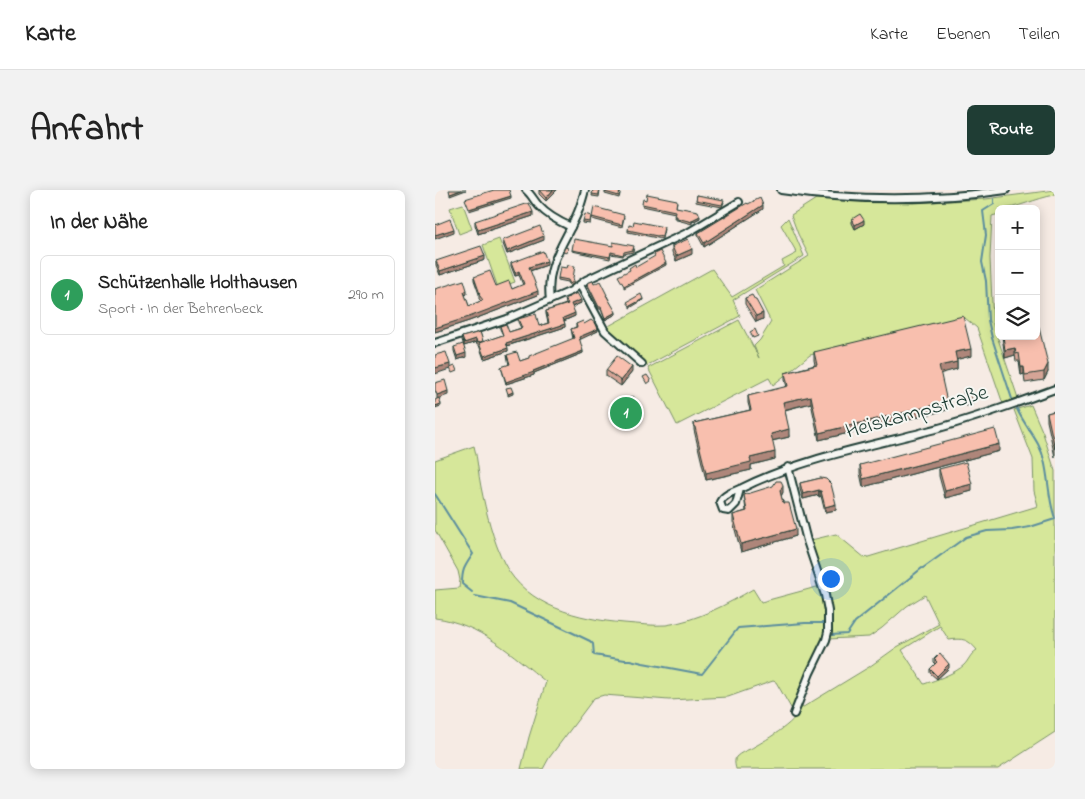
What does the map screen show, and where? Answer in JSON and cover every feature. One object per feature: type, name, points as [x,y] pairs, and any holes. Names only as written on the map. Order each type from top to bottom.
[{"type":"street","points":[[526,190],[539,206],[571,227]]},
{"type":"street","points":[[550,300],[548,286],[552,265],[578,213],[585,190]]},
{"type":"street","points":[[781,190],[831,196],[896,198],[975,194],[1006,190]]},
{"type":"street","points":[[435,343],[507,319],[550,300],[586,280],[689,232],[739,202]]},
{"type":"street","points":[[580,285],[605,331],[642,364]]},
{"type":"street","name":"Heiskampstraße","points":[[740,488],[788,467],[947,425],[1055,389]]},
{"type":"street","points":[[788,467],[807,541],[829,611],[826,640],[793,714]]},
{"type":"green space","points":[[1055,190],[1055,195],[1018,205],[995,205],[995,215],[992,216],[990,258],[995,340],[998,340],[1018,398],[1003,404],[977,328],[965,318],[810,355],[773,385],[769,378],[677,425],[648,368],[739,320],[759,358],[754,346],[771,322],[755,290],[809,256],[791,215],[816,199],[913,203],[986,199]]},
{"type":"green space","points":[[463,204],[472,229],[459,234],[450,208]]},
{"type":"green space","points":[[788,218],[804,256],[733,300],[740,316],[646,366],[605,328],[712,269],[732,297],[784,266],[782,261],[797,253],[781,225]]},
{"type":"green space","points":[[499,239],[515,282],[498,288],[483,245]]},
{"type":"green space","points":[[1031,405],[1043,433],[1055,471],[1055,732],[998,769],[736,769],[736,757],[778,732],[792,720],[800,709],[869,667],[897,647],[939,624],[925,595],[907,606],[869,637],[828,639],[795,706],[791,708],[776,682],[773,681],[728,697],[669,700],[604,695],[594,698],[549,758],[543,769],[521,769],[546,682],[508,651],[481,633],[451,621],[435,618],[435,590],[459,588],[460,580],[458,571],[435,530],[435,460],[474,446],[485,506],[496,545],[504,563],[514,578],[540,600],[572,614],[589,618],[624,623],[666,625],[700,616],[753,589],[761,602],[824,585],[811,540],[836,534],[865,558],[1038,506],[1034,491],[1033,459],[1014,410]],"holes":[[[940,626],[949,640],[965,640],[977,650],[956,671],[924,684],[902,650]]]},
{"type":"building","points":[[449,190],[461,190],[450,194]]},
{"type":"building","points":[[494,190],[509,190],[511,196],[469,209],[465,199]]},
{"type":"building","points":[[539,190],[553,190],[546,198]]},
{"type":"building","points":[[593,190],[599,190],[599,195],[592,194]]},
{"type":"building","points":[[606,190],[620,190],[619,196],[605,192]]},
{"type":"building","points":[[647,194],[677,200],[676,207],[698,211],[700,216],[692,220],[692,222],[677,218],[677,216],[674,216],[675,211],[642,204],[643,199],[646,200]]},
{"type":"building","points":[[697,195],[724,200],[722,205],[696,200]]},
{"type":"building","points":[[760,198],[763,205],[704,243],[698,233],[747,203]]},
{"type":"building","points":[[529,203],[533,212],[478,230],[475,221]]},
{"type":"building","points":[[594,207],[624,215],[622,225],[592,217]]},
{"type":"building","points":[[585,214],[591,216],[590,222],[583,221]]},
{"type":"building","points":[[860,214],[864,220],[855,225],[852,219]]},
{"type":"building","points":[[450,219],[454,229],[435,235],[435,225]]},
{"type":"building","points":[[634,221],[664,227],[662,237],[628,230],[629,225],[633,226]]},
{"type":"building","points":[[540,226],[544,236],[507,251],[503,240]]},
{"type":"building","points":[[574,239],[613,246],[613,242],[634,246],[633,250],[624,252],[623,255],[611,252],[610,257],[572,250]]},
{"type":"building","points":[[688,239],[692,249],[676,256],[672,246]]},
{"type":"building","points":[[481,246],[485,256],[440,271],[436,261]]},
{"type":"building","points":[[565,247],[568,248],[567,253],[563,252]]},
{"type":"building","points":[[543,251],[547,261],[529,267],[538,291],[435,328],[435,289],[464,280],[467,290],[464,292],[469,306],[483,300],[479,295],[474,277],[490,271],[496,286],[509,281],[512,289],[524,284],[519,271],[515,273],[511,263]]},
{"type":"building","points":[[660,251],[666,263],[624,286],[618,276],[630,270],[629,268],[635,264],[636,267],[655,256],[654,254]]},
{"type":"building","points":[[568,265],[575,266],[574,281],[570,284],[568,280],[558,278],[560,267],[567,268]]},
{"type":"building","points":[[593,281],[594,284],[600,281],[616,312],[605,318],[587,283]]},
{"type":"building","points":[[577,293],[581,300],[571,304],[575,313],[563,318],[565,324],[506,343],[508,348],[484,356],[479,343],[503,335],[500,326],[506,324],[509,332],[522,328],[518,319],[536,314],[539,326],[549,323],[546,311],[568,304],[565,299]]},
{"type":"building","points":[[641,294],[643,299],[630,306],[627,302]]},
{"type":"building","points":[[752,295],[763,313],[756,316],[745,298]]},
{"type":"building","points":[[963,316],[971,349],[955,352],[957,362],[939,366],[947,402],[819,433],[811,396],[783,402],[789,429],[771,434],[775,452],[750,458],[751,462],[706,473],[694,423],[751,410],[748,396],[788,386],[785,373],[817,365],[814,352]]},
{"type":"building","points":[[591,320],[598,329],[579,337],[583,351],[506,382],[501,367],[510,364],[507,355],[517,352],[520,361],[529,358],[529,356],[574,338],[571,329],[577,327],[576,324],[583,321],[584,324]]},
{"type":"building","points":[[755,329],[758,336],[753,338],[750,332]]},
{"type":"building","points":[[480,332],[483,341],[477,343],[476,339],[464,343],[462,337]]},
{"type":"building","points":[[1040,332],[1048,364],[1044,372],[1025,375],[1024,367],[1021,367],[1019,353],[1016,354],[1015,348],[1005,350],[1004,340],[1040,340]]},
{"type":"building","points":[[463,344],[466,353],[457,356],[454,347]]},
{"type":"building","points":[[446,352],[450,364],[435,368],[435,355]]},
{"type":"building","points":[[617,356],[632,367],[621,381],[606,370]]},
{"type":"building","points":[[455,366],[457,371],[452,373],[450,368]]},
{"type":"building","points":[[647,375],[651,381],[647,384],[643,377]]},
{"type":"building","points":[[445,380],[448,391],[437,395],[435,383]]},
{"type":"building","points":[[511,387],[513,392],[508,394],[506,388]]},
{"type":"building","points":[[969,390],[972,401],[966,403],[963,391]]},
{"type":"building","points":[[633,396],[639,407],[619,419],[613,408]]},
{"type":"building","points":[[439,398],[441,404],[435,406],[435,400]]},
{"type":"building","points":[[1055,411],[1055,449],[1047,413]]},
{"type":"building","points":[[995,429],[999,444],[863,479],[860,465]]},
{"type":"building","points":[[966,462],[972,484],[945,491],[939,469]]},
{"type":"building","points":[[821,478],[826,479],[831,484],[836,504],[825,507],[821,491],[819,490],[803,494],[800,483]]},
{"type":"building","points":[[776,481],[781,481],[783,485],[780,491],[783,503],[789,503],[796,529],[741,544],[733,515],[747,511],[744,495],[773,486]]},
{"type":"building","points":[[940,653],[949,664],[937,676],[930,669],[937,662],[934,659]]},
{"type":"waterway","points":[[994,199],[994,204],[983,211],[986,235],[982,262],[986,281],[988,320],[1012,399]]},
{"type":"waterway","points":[[1017,409],[1042,453],[1055,518]]},
{"type":"waterway","points":[[435,494],[473,554],[465,568],[462,584],[472,592]]},
{"type":"waterway","points":[[923,568],[966,537],[987,531],[1030,527],[1055,519]]},
{"type":"waterway","points":[[831,635],[847,634],[855,622],[922,568]]},
{"type":"waterway","points":[[475,596],[510,603],[590,641],[593,644],[594,655],[702,674],[738,628],[824,623],[825,633]]},
{"type":"place","name":"Schützenhalle Holthausen","points":[[626,413]]}]
